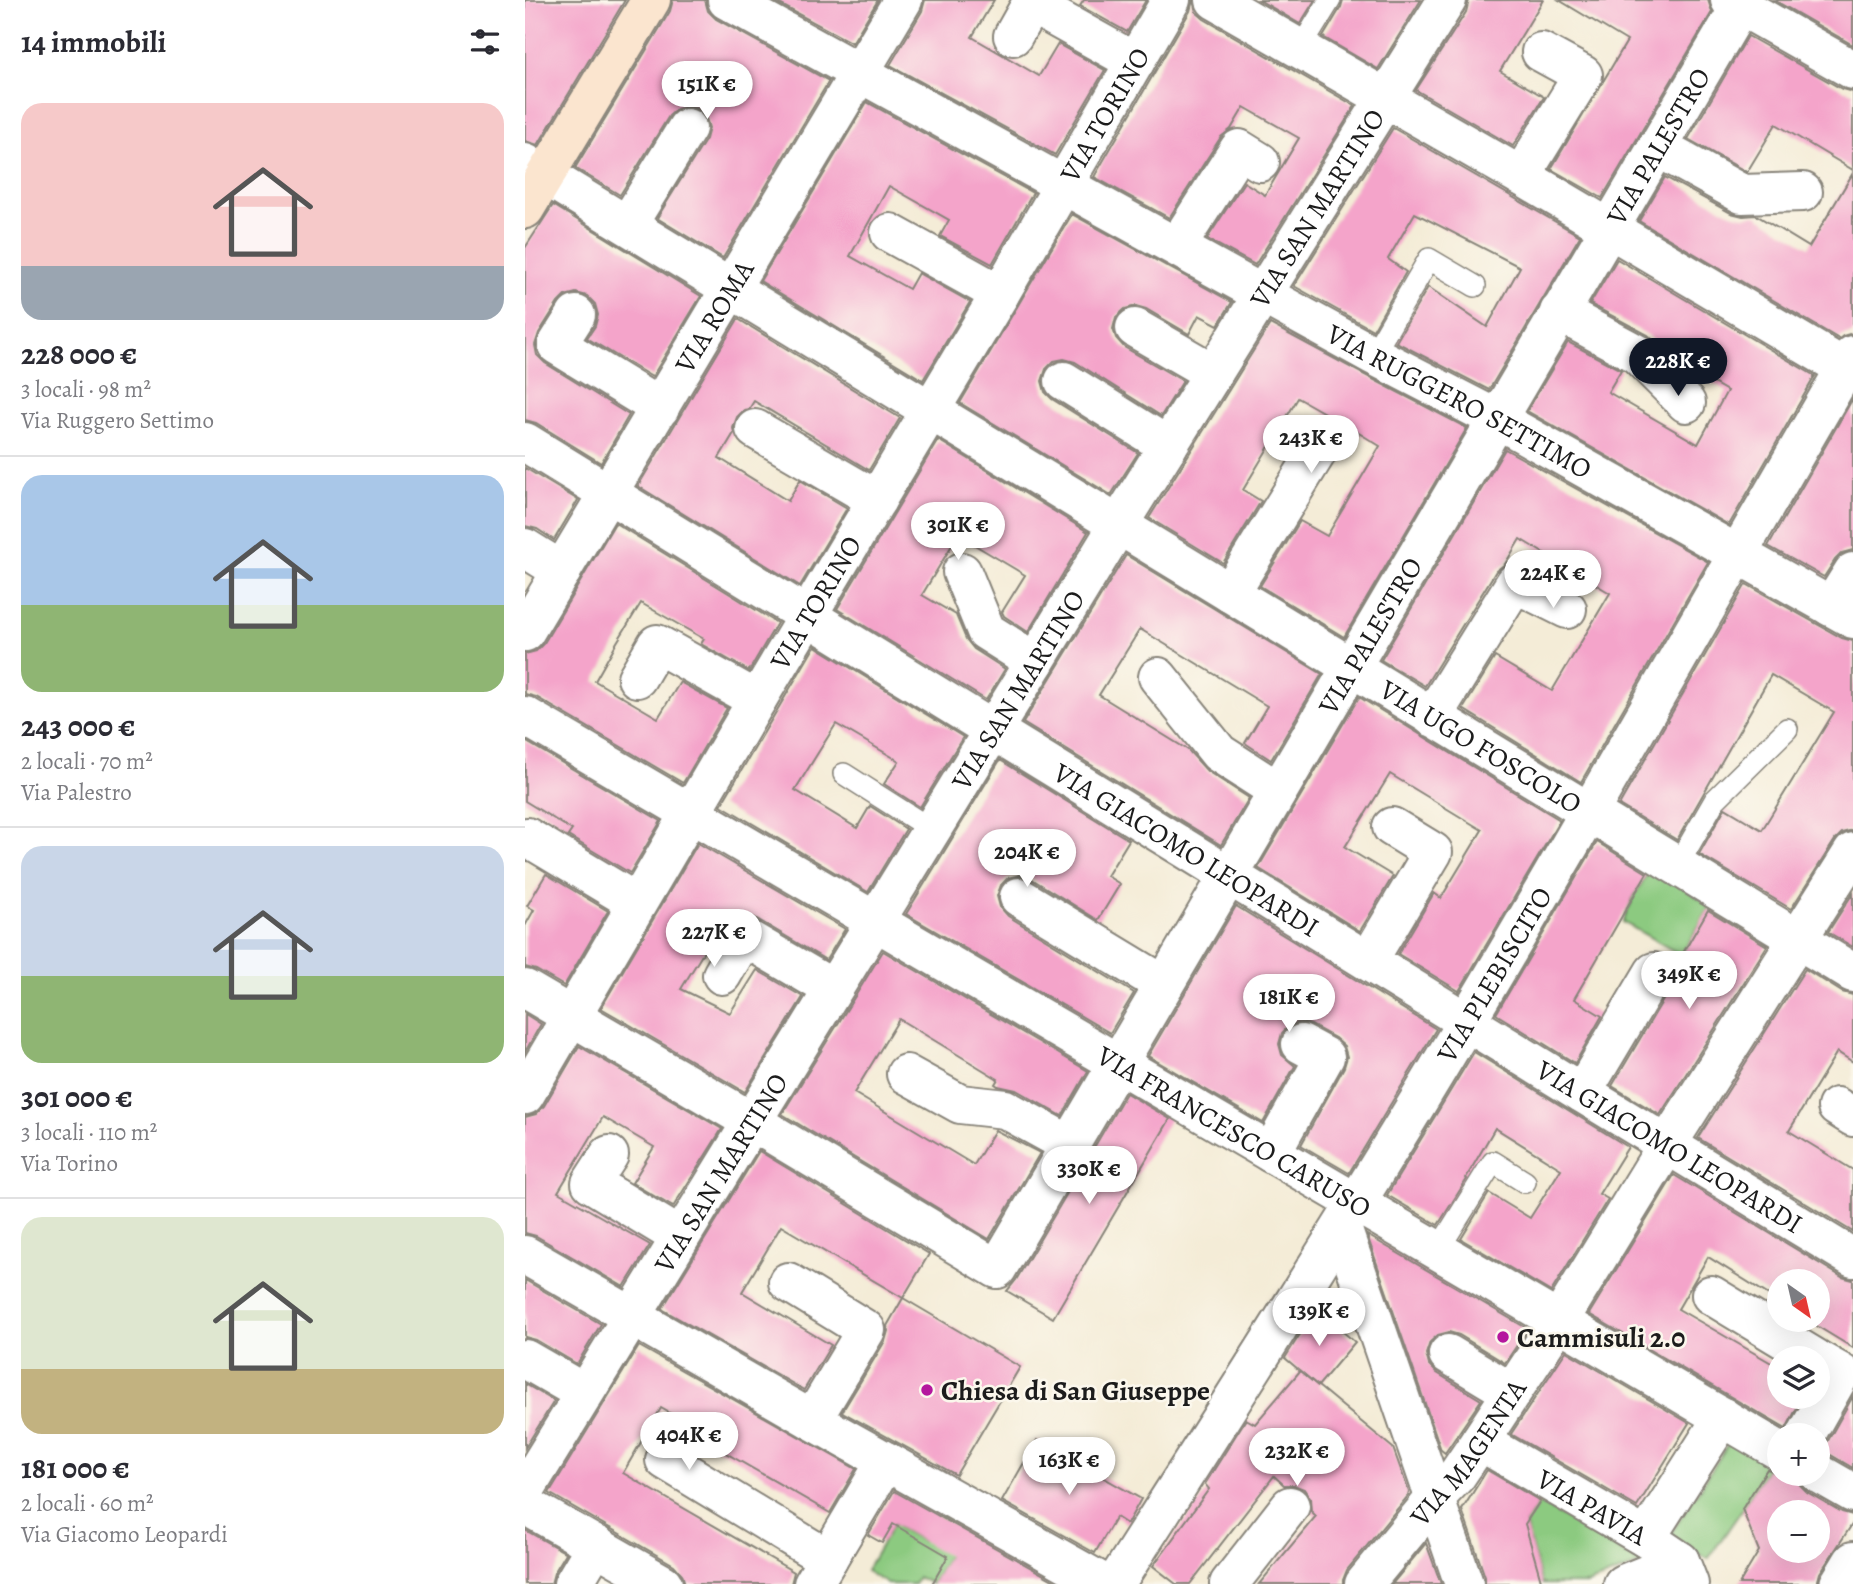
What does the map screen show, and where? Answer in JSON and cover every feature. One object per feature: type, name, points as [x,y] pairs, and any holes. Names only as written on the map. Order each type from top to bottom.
[{"type":"street","points":[[525,209],[535,169],[652,0]]},
{"type":"street","name":"VIA RUGGERO SETTIMO","points":[[727,0],[1373,355],[1497,419],[1842,613]]},
{"type":"street","name":"VIA ROMA","points":[[525,632],[903,0]]},
{"type":"street","name":"VIA TORINO","points":[[525,1094],[807,615],[932,410],[1171,0]]},
{"type":"street","points":[[1215,0],[1850,366]]},
{"type":"street","name":"VIA SAN MARTINO","points":[[525,1490],[1119,524],[1447,0]]},
{"type":"street","points":[[1738,2],[1853,70]]},
{"type":"street","name":"VIA PALESTRO","points":[[751,1121],[996,1269],[1657,147],[1738,2]]},
{"type":"street","points":[[1013,36],[1031,4],[1135,62]]},
{"type":"street","points":[[1521,176],[1583,75],[1541,52]]},
{"type":"street","points":[[628,224],[687,128]]},
{"type":"street","points":[[1657,147],[1742,194],[1803,192]]},
{"type":"street","points":[[1177,246],[1239,149],[1260,162]]},
{"type":"street","name":"VIA UGO FOSCOLO","points":[[535,169],[1853,974]]},
{"type":"street","points":[[890,233],[1000,294]]},
{"type":"street","points":[[1559,312],[1637,354],[1686,403]]},
{"type":"street","points":[[576,315],[557,345],[660,408]]},
{"type":"street","points":[[1135,328],[1213,373]]},
{"type":"street","name":"VIA PLEBISCITO","points":[[1115,1584],[1349,1215],[1467,1021],[1737,554],[1850,366]]},
{"type":"street","points":[[1064,381],[1168,446]]},
{"type":"street","points":[[755,429],[877,500]]},
{"type":"street","name":"VIA GIACOMO LEOPARDI","points":[[525,442],[1853,1258]]},
{"type":"street","points":[[1230,593],[1317,452]]},
{"type":"street","points":[[525,548],[562,571]]},
{"type":"street","points":[[961,572],[986,631],[1035,662]]},
{"type":"street","points":[[1842,613],[1853,572]]},
{"type":"street","points":[[1433,717],[1515,583],[1567,609]]},
{"type":"street","points":[[637,678],[657,644],[757,700]]},
{"type":"street","points":[[1158,677],[1219,753],[1278,791]]},
{"type":"street","name":"VIA FRANCESCO CARUSO","points":[[525,716],[1271,1153],[1349,1215],[1437,1250],[1767,1443]]},
{"type":"street","points":[[1368,961],[1433,852],[1392,827]]},
{"type":"street","points":[[525,841],[527,837],[638,904]]},
{"type":"street","name":"VIA MAGENTA","points":[[1364,1584],[1457,1475],[1480,1441],[1559,1321],[1853,852]]},
{"type":"street","points":[[1019,897],[1164,985]]},
{"type":"street","points":[[722,975],[744,937],[833,989]]},
{"type":"street","points":[[1582,1093],[1654,972]]},
{"type":"street","points":[[525,989],[751,1121]]},
{"type":"street","points":[[1271,1153],[1325,1057],[1301,1044]]},
{"type":"street","points":[[906,1074],[960,1104],[1005,1110],[1070,1144]]},
{"type":"street","points":[[609,1155],[591,1184],[680,1237]]},
{"type":"street","points":[[1349,1215],[1464,1584]]},
{"type":"street","points":[[525,1255],[1105,1584]]},
{"type":"street","points":[[788,1282],[866,1330],[812,1420]]},
{"type":"street","points":[[1711,1295],[1795,1346]]},
{"type":"street","points":[[1448,1354],[1511,1392]]},
{"type":"street","points":[[525,1359],[584,1393]]},
{"type":"street","points":[[1830,1367],[1840,1373],[1830,1391]]},
{"type":"street","points":[[1646,1538],[1723,1417]]},
{"type":"street","name":"VIA PAVIA","points":[[1480,1441],[1646,1538],[1685,1572]]},
{"type":"street","points":[[666,1460],[820,1571],[886,1461]]},
{"type":"street","points":[[1830,1480],[1853,1493]]},
{"type":"street","points":[[525,1505],[663,1584]]},
{"type":"street","points":[[1229,1584],[1290,1506]]},
{"type":"street","points":[[573,1584],[596,1545]]},
{"type":"street","points":[[1839,1584],[1853,1561]]},
{"type":"street","points":[[1623,1584],[1685,1572]]},
{"type":"lane","points":[[1300,49],[1330,0]]},
{"type":"lane","points":[[1373,355],[1429,259],[1475,286]]},
{"type":"lane","points":[[1677,866],[1716,800],[1787,729]]},
{"type":"lane","points":[[844,774],[932,830]]},
{"type":"lane","points":[[1437,1250],[1493,1162],[1525,1182]]},
{"type":"green space","points":[[1651,867],[1711,906],[1681,955],[1623,922]]},
{"type":"green space","points":[[1734,1435],[1767,1457],[1767,1468],[1708,1559],[1670,1535]]},
{"type":"green space","points":[[1539,1503],[1642,1564],[1587,1584],[1542,1584],[1525,1524]]},
{"type":"green space","points":[[942,1507],[965,1527],[932,1584],[918,1577],[914,1584],[888,1584],[866,1571],[893,1524],[922,1541]]},
{"type":"building","points":[[525,0],[625,0],[538,145],[525,141]]},
{"type":"building","points":[[673,0],[705,0],[708,11],[716,19],[829,81],[723,258],[657,218],[706,139],[709,128],[706,118],[698,109],[688,106],[677,109],[669,116],[620,195],[575,168],[670,11]]},
{"type":"building","points":[[772,0],[878,0],[852,43]]},
{"type":"building","points":[[925,0],[994,0],[972,37],[1039,76],[1058,44],[1105,70],[1055,155],[890,65],[922,11]]},
{"type":"building","points":[[1084,0],[1146,0],[1127,32],[1080,6]]},
{"type":"building","points":[[1193,0],[1196,12],[1204,19],[1355,106],[1255,265],[1207,239],[1244,182],[1265,195],[1299,138],[1244,107],[1231,129],[1221,137],[1169,218],[1094,177],[1190,11]]},
{"type":"building","points":[[1259,0],[1315,0],[1300,24]]},
{"type":"building","points":[[1343,0],[1421,0],[1378,69],[1323,37]]},
{"type":"building","points":[[1469,0],[1543,0],[1500,71],[1544,97],[1513,146],[1416,90],[1466,12]]},
{"type":"building","points":[[1559,0],[1708,0],[1712,12],[1602,198],[1551,169],[1627,41]]},
{"type":"building","points":[[1774,0],[1853,0],[1853,45]]},
{"type":"building","points":[[1748,36],[1842,89],[1853,92],[1853,170],[1776,124],[1747,172],[1688,139]]},
{"type":"building","points":[[867,102],[1033,193],[992,264],[940,236],[949,220],[889,186],[850,256],[909,289],[918,273],[970,302],[923,380],[760,281]]},
{"type":"building","points":[[1393,128],[1580,236],[1489,390],[1396,342],[1428,287],[1487,327],[1520,267],[1415,213],[1388,259],[1406,272],[1373,330],[1294,286]]},
{"type":"building","points":[[1853,173],[1853,333],[1839,339],[1639,221],[1665,177],[1731,213],[1756,215],[1809,247]]},
{"type":"building","points":[[553,205],[701,296],[652,377],[587,338],[598,315],[595,304],[587,296],[576,293],[565,296],[539,333],[535,345],[537,355],[545,363],[629,415],[601,463],[536,423],[525,420],[525,248]]},
{"type":"building","points":[[1072,214],[1232,302],[1218,325],[1199,315],[1189,334],[1136,306],[1125,309],[1116,317],[1113,329],[1116,338],[1124,347],[1183,381],[1161,416],[1075,362],[1064,359],[1054,361],[1046,369],[1042,381],[1045,392],[1052,399],[1138,453],[1111,495],[960,403]]},
{"type":"building","points":[[1617,259],[1815,376],[1729,525],[1527,411],[1568,342],[1621,370],[1608,392],[1698,444],[1727,391],[1675,361],[1648,335],[1590,304]]},
{"type":"building","points":[[738,319],[900,418],[869,470],[754,401],[749,409],[737,417],[734,433],[719,458],[788,501],[800,480],[847,508],[800,586],[638,486]]},
{"type":"building","points":[[1270,324],[1467,428],[1344,637],[1260,586],[1300,521],[1327,536],[1380,446],[1349,427],[1298,398],[1243,490],[1261,501],[1223,563],[1149,518]]},
{"type":"building","points":[[1853,398],[1853,550],[1842,553],[1824,577],[1768,546]]},
{"type":"building","points":[[938,440],[1088,532],[1028,632],[1002,612],[1025,575],[958,535],[922,595],[956,615],[966,639],[974,649],[1005,669],[986,700],[837,609]]},
{"type":"building","points":[[1505,449],[1708,562],[1581,782],[1463,709],[1495,657],[1552,691],[1610,593],[1520,539],[1505,564],[1496,571],[1425,686],[1381,660]]},
{"type":"building","points":[[525,468],[578,500],[554,540],[537,529],[525,526]]},
{"type":"building","points":[[615,523],[777,623],[749,671],[701,644],[704,639],[641,603],[617,642],[595,681],[658,718],[680,682],[727,708],[683,783],[536,697],[525,694],[525,654],[536,651],[544,643]]},
{"type":"building","points":[[1126,555],[1322,674],[1271,760],[1245,743],[1267,706],[1140,629],[1099,695],[1188,750],[1207,771],[1249,798],[1221,845],[1023,723]]},
{"type":"building","points":[[1746,584],[1842,638],[1853,641],[1853,830],[1842,833],[1835,840],[1791,909],[1699,854],[1725,808],[1762,830],[1834,712],[1771,675],[1677,840],[1619,805]]},
{"type":"building","points":[[815,646],[963,737],[920,807],[884,784],[899,761],[836,724],[795,790],[857,828],[870,806],[906,829],[868,892],[721,805]]},
{"type":"building","points":[[1359,697],[1560,820],[1459,991],[1398,954],[1434,893],[1441,898],[1482,830],[1390,774],[1345,847],[1393,876],[1360,931],[1258,868]]},
{"type":"building","points":[[525,741],[661,821],[630,873],[568,836],[572,830],[525,801]]},
{"type":"building","points":[[1000,760],[1129,840],[1107,876],[1120,884],[1098,920],[1030,878],[1020,875],[1008,878],[1001,885],[997,896],[1000,907],[1008,916],[1134,993],[1110,1033],[906,914]]},
{"type":"building","points":[[1597,842],[1647,873],[1574,999],[1602,1016],[1575,1063],[1496,1014]]},
{"type":"building","points":[[698,843],[845,929],[826,960],[755,918],[745,915],[734,918],[727,914],[681,989],[730,1013],[757,970],[803,997],[745,1092],[601,1008]]},
{"type":"building","points":[[546,874],[608,911],[564,986],[536,970],[525,967],[525,926],[534,910],[527,906]]},
{"type":"building","points":[[1853,893],[1853,947],[1828,932]]},
{"type":"building","points":[[1236,906],[1436,1029],[1349,1173],[1301,1145],[1344,1067],[1347,1057],[1344,1046],[1335,1038],[1301,1022],[1290,1025],[1282,1033],[1279,1044],[1282,1055],[1295,1066],[1263,1123],[1148,1056]]},
{"type":"building","points":[[1708,910],[1767,946],[1660,1115],[1612,1086],[1673,983],[1675,967]]},
{"type":"building","points":[[883,951],[1088,1071],[1062,1116],[1016,1090],[998,1086],[995,1084],[998,1079],[899,1019],[854,1093],[974,1165],[995,1130],[1040,1153],[989,1239],[782,1114]]},
{"type":"building","points":[[1805,969],[1842,992],[1853,995],[1853,1062],[1837,1052],[1789,1131],[1853,1170],[1853,1232],[1698,1138]]},
{"type":"building","points":[[525,1014],[541,1024],[525,1052]]},
{"type":"building","points":[[579,1046],[722,1129],[673,1207],[632,1183],[654,1147],[603,1117],[558,1192],[650,1245],[624,1287],[536,1236],[525,1233],[525,1117],[536,1114],[544,1106]]},
{"type":"building","points":[[1474,1052],[1628,1147],[1599,1194],[1608,1199],[1551,1292],[1461,1239],[1489,1193],[1530,1218],[1561,1169],[1495,1128],[1438,1225],[1387,1195]]},
{"type":"building","points":[[1126,1093],[1170,1119],[1053,1318],[1007,1291]]},
{"type":"building","points":[[759,1151],[929,1254],[903,1298],[781,1226],[742,1292],[831,1345],[804,1390],[662,1309]]},
{"type":"building","points":[[1674,1175],[1829,1269],[1767,1269],[1767,1294],[1708,1257],[1678,1309],[1767,1360],[1767,1409],[1796,1409],[1789,1423],[1776,1423],[1589,1314]]},
{"type":"building","points":[[1367,1235],[1528,1329],[1505,1363],[1459,1335],[1449,1332],[1438,1335],[1430,1342],[1426,1354],[1429,1365],[1437,1373],[1481,1400],[1445,1453],[1441,1450]]},
{"type":"building","points":[[1831,1270],[1853,1280],[1853,1348],[1827,1332],[1831,1332]]},
{"type":"building","points":[[525,1280],[601,1324],[577,1364],[536,1340],[525,1337]]},
{"type":"building","name":"Chiesa di San Giuseppe","points":[[903,1298],[1020,1367],[956,1475],[842,1412],[885,1341],[887,1326]]},
{"type":"building","points":[[1316,1309],[1355,1342],[1318,1386],[1285,1358]]},
{"type":"building","points":[[639,1346],[856,1469],[830,1513],[698,1437],[699,1430],[661,1408],[623,1473],[794,1572],[791,1584],[685,1584],[682,1574],[674,1565],[549,1493]]},
{"type":"building","points":[[1566,1351],[1689,1423],[1637,1507],[1511,1434]]},
{"type":"building","points":[[1300,1371],[1393,1448],[1409,1492],[1408,1496],[1347,1570],[1343,1584],[1259,1584],[1316,1516],[1311,1511],[1310,1498],[1304,1489],[1284,1485],[1274,1476],[1190,1584],[1176,1584],[1153,1566],[1209,1489],[1205,1484],[1246,1419],[1255,1424]]},
{"type":"building","points":[[525,1384],[554,1401],[525,1448]]},
{"type":"building","points":[[1853,1396],[1853,1468],[1830,1455],[1830,1437]]},
{"type":"building","points":[[1037,1440],[1141,1499],[1127,1524],[1116,1517],[1095,1553],[1002,1501]]},
{"type":"building","points":[[1767,1469],[1767,1486],[1801,1486],[1821,1500],[1767,1500],[1767,1563],[1827,1563],[1817,1584],[1739,1584],[1759,1551],[1742,1509]]},
{"type":"building","points":[[1487,1470],[1540,1501],[1525,1524],[1542,1584],[1485,1584],[1462,1510]]},
{"type":"building","points":[[894,1491],[1060,1584],[932,1584],[948,1556],[893,1524],[882,1543],[868,1535]]},
{"type":"building","points":[[1830,1505],[1853,1515],[1853,1523],[1830,1558]]},
{"type":"building","points":[[525,1530],[566,1553],[551,1584],[525,1584]]},
{"type":"building","points":[[1426,1543],[1441,1584],[1392,1584]]},
{"type":"place","name":"Cammisuli 2.0","points":[[1503,1337]]},
{"type":"place","name":"Chiesa di San Giuseppe","points":[[927,1390]]}]
